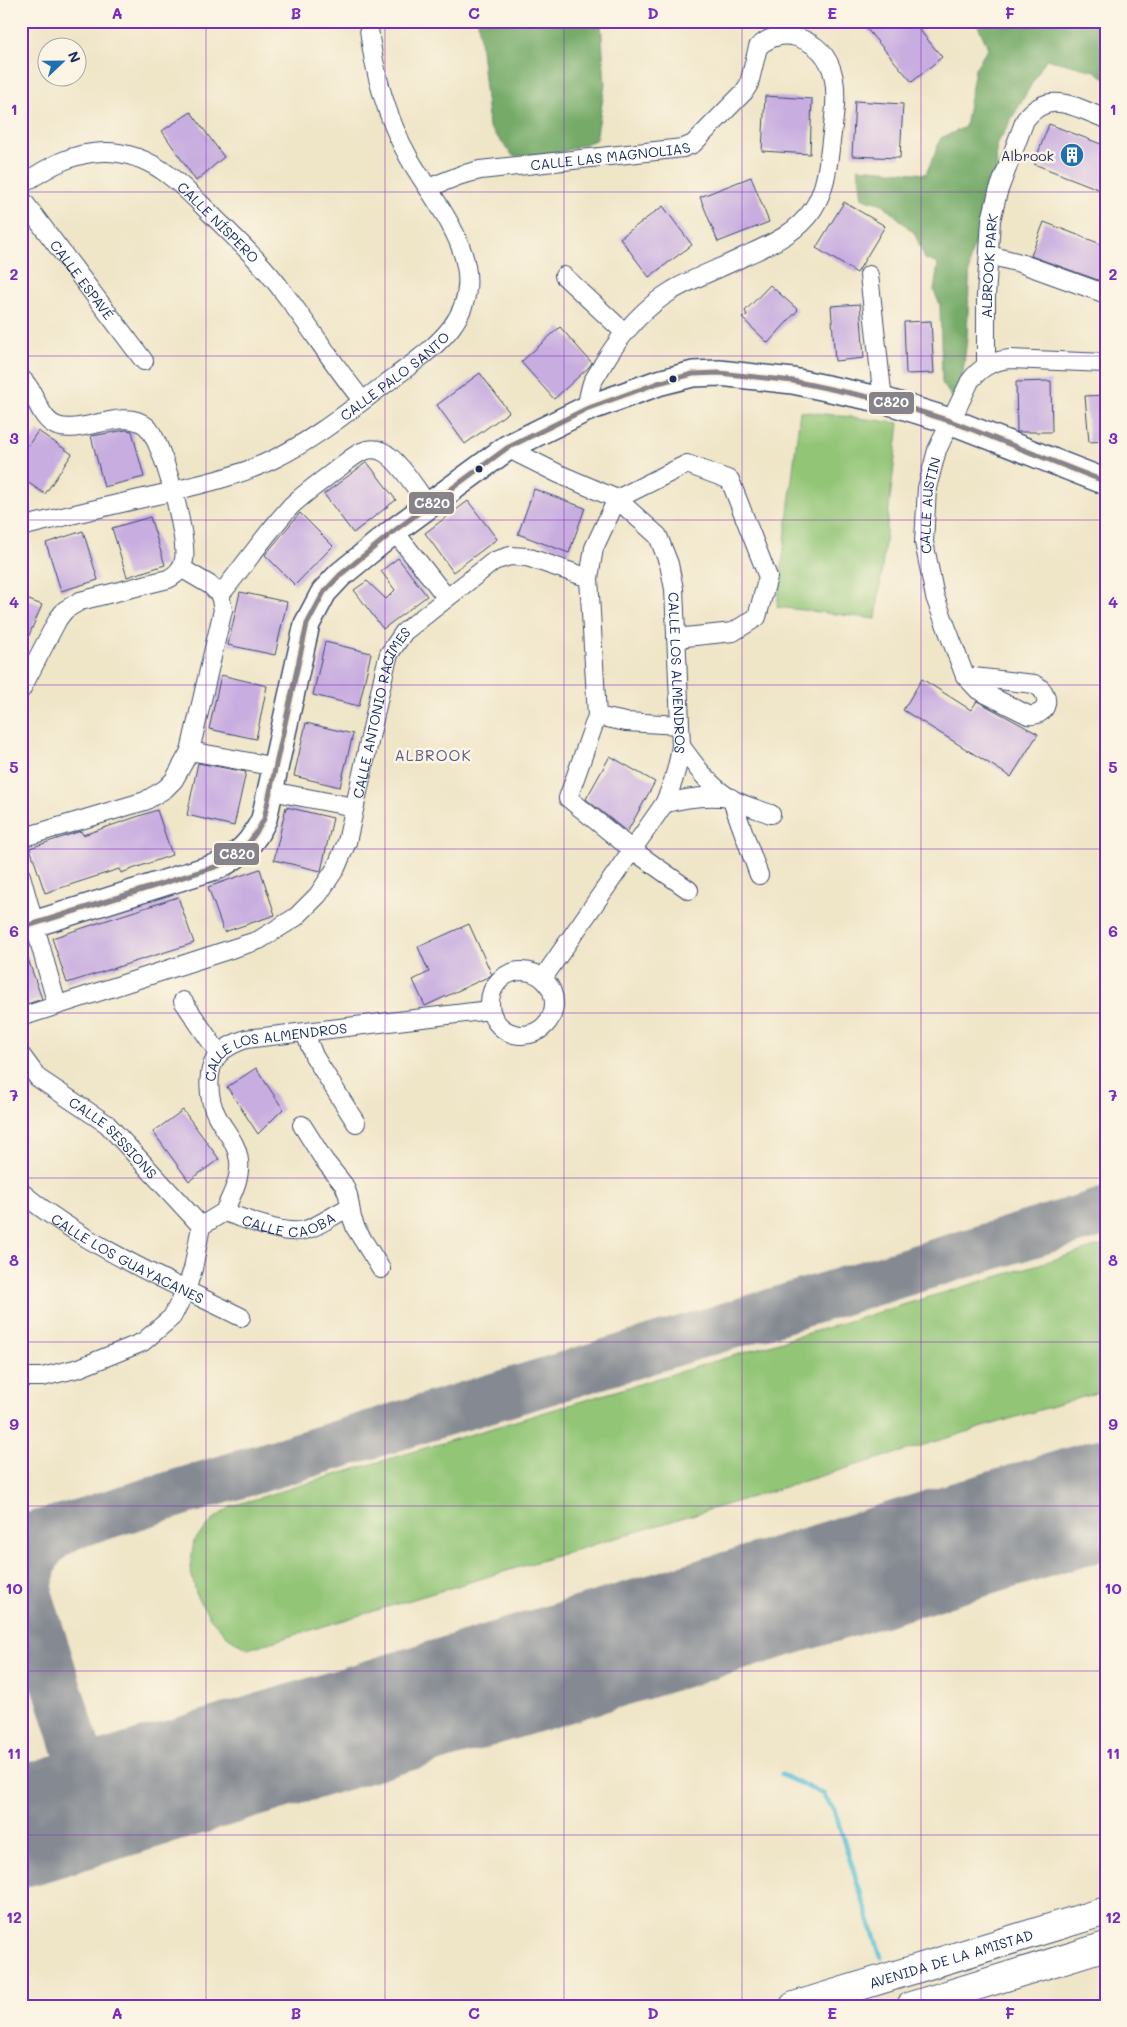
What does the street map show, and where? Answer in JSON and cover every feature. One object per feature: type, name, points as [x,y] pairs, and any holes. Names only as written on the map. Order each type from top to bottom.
[{"type":"main road","points":[[28,926],[218,866],[231,860],[245,849],[257,834],[264,818],[302,645],[313,610],[324,592],[340,575],[394,531],[507,448],[586,409],[658,383],[694,374],[719,372],[793,380],[883,400],[950,421],[1106,482]]},
{"type":"main road","name":"AVENIDA DE LA AMISTAD","points":[[794,2006],[848,1998],[1106,1911]]},
{"type":"main road","points":[[911,2006],[1106,1946]]},
{"type":"street","name":"CALLE PALO SANTO","points":[[21,527],[230,476],[273,459],[314,436],[439,343],[450,330],[460,315],[467,284],[467,269],[464,255],[458,240],[406,152],[390,118],[377,77],[368,21]]},
{"type":"street","name":"CALLE LAS MAGNOLIAS","points":[[428,188],[480,170],[683,148],[693,144],[744,92],[749,84],[758,46],[766,40],[782,35],[792,36],[817,48],[830,66],[836,89],[827,172],[824,187],[811,212],[796,229],[782,239],[684,285],[660,299],[636,319],[610,351],[592,382],[586,409]]},
{"type":"street","name":"ALBROOK PARK","points":[[986,365],[986,296],[991,220],[998,192],[1025,120],[1032,110],[1040,104],[1051,101],[1060,102],[1106,118]]},
{"type":"street","name":"CALLE NÍSPERO","points":[[21,185],[59,162],[87,153],[122,153],[146,160],[157,166],[176,180],[259,262],[284,292],[362,400]]},
{"type":"street","name":"CALLE ESPAVÉ","points":[[21,198],[144,361]]},
{"type":"street","points":[[989,254],[1020,263],[1106,294]]},
{"type":"street","points":[[869,275],[883,400]]},
{"type":"street","points":[[564,276],[624,332]]},
{"type":"street","points":[[986,365],[1010,359],[1106,363]]},
{"type":"street","name":"CALLE AUSTIN","points":[[965,676],[935,597],[924,542],[926,488],[937,450],[950,421],[970,382],[986,365]]},
{"type":"street","points":[[21,378],[27,384],[45,416],[56,426],[70,428],[127,419],[139,421],[146,426],[155,439],[173,491],[184,553],[181,568],[168,579],[80,601],[71,605],[58,619],[21,690]]},
{"type":"street","name":"CALLE LOS ALMENDROS","points":[[507,448],[559,474],[617,499],[658,536],[670,564],[674,589],[681,746],[679,765],[673,785],[664,804],[542,978]]},
{"type":"street","points":[[220,595],[293,504],[360,452],[374,449],[387,454],[428,505]]},
{"type":"street","points":[[676,638],[733,632],[757,617],[768,577],[730,480],[687,464],[617,499],[594,548],[589,578],[597,716],[568,798],[631,849],[689,890]]},
{"type":"street","points":[[394,531],[447,598]]},
{"type":"street","name":"CALLE ANTONIO RACIMES","points":[[21,1017],[259,940],[296,917],[318,895],[336,868],[347,842],[389,654],[404,632],[494,561],[510,556],[527,557],[589,578]]},
{"type":"street","points":[[21,838],[121,809],[154,796],[174,780],[190,751],[223,610],[220,595],[210,585],[181,568]]},
{"type":"street","points":[[597,716],[626,722],[680,725]]},
{"type":"street","points":[[681,746],[708,781],[731,798],[771,814]]},
{"type":"street","points":[[190,751],[354,807]]},
{"type":"street","points":[[664,804],[696,796],[731,798]]},
{"type":"street","points":[[731,798],[760,875]]},
{"type":"street","points":[[21,876],[28,926],[56,1005]]},
{"type":"street","points":[[514,971],[534,972],[550,986],[554,997],[551,1019],[544,1028],[523,1036],[512,1034],[502,1029],[495,1021],[490,1010],[489,1000],[492,990],[504,975],[514,971]]},
{"type":"street","points":[[184,1001],[219,1054]]},
{"type":"street","name":"CALLE LOS ALMENDROS","points":[[224,1212],[236,1182],[239,1162],[234,1142],[218,1118],[211,1098],[211,1074],[219,1054],[246,1039],[490,1010]]},
{"type":"street","points":[[305,1033],[314,1056],[356,1123]]},
{"type":"street","name":"CALLE SESSIONS","points":[[21,1055],[38,1078],[107,1124],[202,1226]]},
{"type":"street","points":[[302,1125],[324,1160],[344,1184],[356,1229],[381,1270]]},
{"type":"street","name":"CALLE LOS GUAYACANES","points":[[21,1192],[100,1246],[240,1317]]},
{"type":"street","name":"CALLE CAOBA","points":[[224,1212],[296,1232],[310,1228],[335,1213],[350,1207]]},
{"type":"street","points":[[21,1377],[42,1377],[79,1368],[143,1342],[172,1317],[186,1290],[193,1269],[202,1226],[224,1212]]},
{"type":"green space","points":[[478,21],[601,21],[605,85],[596,140],[553,155],[513,156],[489,127]]},
{"type":"green space","points":[[976,21],[1106,21],[1106,79],[1095,71],[1046,59],[996,146],[997,175],[970,258],[967,338],[959,407],[942,383],[940,305],[934,291],[938,264],[925,259],[915,234],[883,204],[862,198],[858,168],[926,174],[941,138],[965,127],[975,69],[988,48]]},
{"type":"green space","points":[[800,411],[899,423],[876,619],[777,607]]},
{"type":"green space","points":[[1106,1244],[1106,1390],[248,1649],[228,1637],[211,1619],[197,1597],[190,1568],[194,1541],[215,1518],[232,1506]]},
{"type":"building","points":[[860,21],[912,21],[942,57],[912,82]]},
{"type":"building","points":[[765,96],[812,99],[810,154],[762,151]]},
{"type":"building","points":[[855,101],[903,104],[900,158],[852,156]]},
{"type":"building","points":[[191,112],[224,157],[196,181],[162,131]]},
{"type":"building","name":"Albrook","points":[[1049,124],[1106,146],[1106,192],[1034,164]]},
{"type":"building","points":[[751,177],[769,222],[718,242],[700,197]]},
{"type":"building","points":[[844,202],[885,226],[857,273],[816,248]]},
{"type":"building","points":[[663,206],[692,245],[649,277],[620,238]]},
{"type":"building","points":[[1044,222],[1106,246],[1106,283],[1031,256]]},
{"type":"building","points":[[770,285],[798,310],[768,343],[742,318],[747,315],[745,311]]},
{"type":"building","points":[[860,304],[864,358],[835,361],[831,306]]},
{"type":"building","points":[[931,321],[934,373],[906,374],[904,322]]},
{"type":"building","points":[[560,327],[592,363],[554,399],[521,362]]},
{"type":"building","points":[[480,373],[509,412],[465,444],[437,405]]},
{"type":"building","points":[[1051,381],[1052,432],[1017,432],[1016,382]]},
{"type":"building","points":[[1106,395],[1106,441],[1089,442],[1085,396]]},
{"type":"building","points":[[126,430],[132,431],[144,477],[104,487],[91,436]]},
{"type":"building","points":[[38,431],[72,454],[45,494],[21,478],[21,456]]},
{"type":"building","points":[[367,462],[396,500],[353,533],[324,494]]},
{"type":"building","points":[[534,489],[585,508],[569,553],[518,534]]},
{"type":"building","points":[[468,501],[497,539],[453,572],[425,533]]},
{"type":"building","points":[[300,513],[333,546],[295,585],[265,555]]},
{"type":"building","points":[[150,517],[165,565],[127,577],[112,528]]},
{"type":"building","points":[[83,531],[98,580],[61,591],[46,543]]},
{"type":"building","points":[[398,558],[427,596],[383,629],[354,590],[367,581],[386,599],[395,590],[381,571]]},
{"type":"building","points":[[240,592],[287,602],[275,655],[228,645]]},
{"type":"building","points":[[21,597],[42,605],[21,654]]},
{"type":"building","points":[[325,642],[371,653],[359,706],[313,695]]},
{"type":"building","points":[[221,675],[267,686],[256,739],[209,729]]},
{"type":"building","points":[[922,679],[971,710],[977,701],[1038,734],[1011,777],[903,710]]},
{"type":"building","points":[[306,723],[353,734],[340,787],[294,776]]},
{"type":"building","points":[[610,756],[655,782],[627,832],[586,799]]},
{"type":"building","points":[[198,763],[246,772],[234,826],[187,815]]},
{"type":"building","points":[[286,807],[333,818],[321,871],[274,860]]},
{"type":"building","points":[[157,810],[172,855],[121,873],[119,869],[45,893],[30,848],[81,831],[83,835]]},
{"type":"building","points":[[260,869],[275,915],[224,932],[208,887]]},
{"type":"building","points":[[178,897],[194,943],[67,983],[52,938]]},
{"type":"building","points":[[469,924],[492,975],[425,1006],[413,980],[429,972],[418,947]]},
{"type":"building","points":[[23,945],[42,999],[21,1006],[21,946]]},
{"type":"building","points":[[256,1068],[283,1109],[258,1134],[227,1087]]},
{"type":"building","points":[[183,1110],[219,1159],[189,1181],[153,1132]]},
{"type":"waterway","points":[[782,1775],[823,1794],[834,1810],[881,1957]]},
{"type":"taxiway","points":[[21,1539],[70,1526],[1106,1211]]},
{"type":"taxiway","points":[[70,1526],[50,1539],[38,1553],[31,1570],[28,1593],[94,1805]]},
{"type":"runway","points":[[21,1827],[1106,1498]]},
{"type":"transit line","name":"C820","points":[[21,928],[218,866],[239,852],[250,841],[264,819],[307,624],[324,592],[340,575],[394,531],[507,448],[586,409],[658,383],[693,374],[719,373],[793,381],[883,400],[950,421],[1106,482]]},
{"type":"place","name":"Albrook","points":[[1072,155]]},
{"type":"district","name":"ALBROOK","points":[[433,755]]}]
